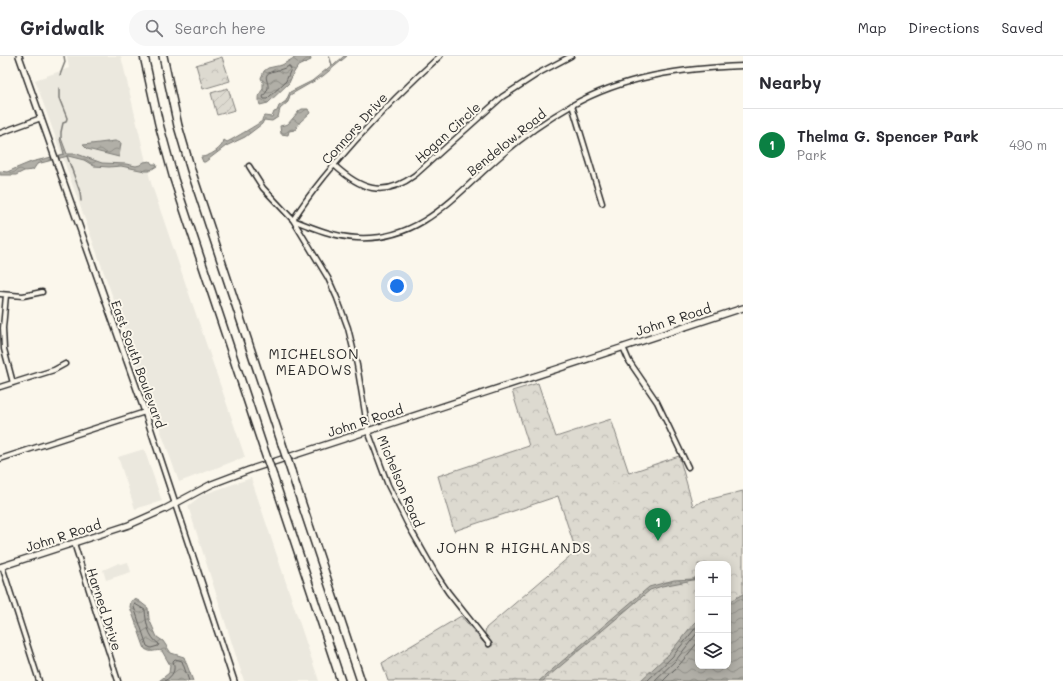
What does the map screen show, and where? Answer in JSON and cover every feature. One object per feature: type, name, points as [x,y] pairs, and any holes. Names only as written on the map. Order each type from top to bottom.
[{"type":"highway","points":[[144,56],[159,124],[174,179],[341,681]]},
{"type":"highway","points":[[163,56],[176,118],[191,170],[361,681]]},
{"type":"main road","name":"John R Road","points":[[1,566],[129,525],[175,504],[212,484],[232,476],[743,308]]},
{"type":"street","name":"East South Boulevard","points":[[20,56],[56,163],[145,412],[234,681]]},
{"type":"street","name":"Connors Drive","points":[[293,220],[309,196],[334,165],[398,95],[440,56]]},
{"type":"street","name":"Hogan Circle","points":[[334,165],[358,184],[372,188],[386,188],[404,182],[415,175],[502,97],[539,73],[571,56]]},
{"type":"street","name":"Bendelow Road","points":[[293,220],[339,235],[357,238],[387,236],[413,228],[437,213],[533,130],[572,105],[602,92],[654,75],[692,69],[743,66]]},
{"type":"street","points":[[572,105],[602,203]]},
{"type":"street","points":[[0,133],[41,118]]},
{"type":"street","name":"Michelson Road","points":[[249,166],[264,188],[293,220],[328,278],[343,314],[356,360],[368,431],[388,484],[418,543],[448,592],[489,644]]},
{"type":"street","points":[[0,294],[23,296],[42,292]]},
{"type":"street","points":[[6,295],[3,345],[13,383]]},
{"type":"street","points":[[623,347],[629,361],[657,402],[688,467]]},
{"type":"street","points":[[0,387],[54,370],[65,364]]},
{"type":"street","points":[[0,459],[145,412]]},
{"type":"street","name":"Harned Drive","points":[[74,543],[118,681]]},
{"type":"street","points":[[1,566],[39,681]]},
{"type":"shaded area","points":[[67,56],[121,56],[151,183],[245,457],[179,482],[35,80],[69,68]]},
{"type":"shaded area","points":[[144,449],[162,501],[135,509],[118,457]]},
{"type":"shaded area","points":[[251,478],[319,681],[244,681],[188,506],[202,495]]},
{"type":"shaded area","points":[[128,562],[131,572],[106,580],[103,570],[119,563]]},
{"type":"green space","points":[[222,57],[230,81],[203,89],[196,65]]},
{"type":"green space","points":[[228,88],[235,110],[217,115],[211,93]]},
{"type":"green space","points":[[538,383],[556,437],[611,419],[629,473],[679,456],[693,506],[703,501],[743,491],[743,681],[388,681],[382,663],[461,616],[483,642],[486,628],[576,551],[558,496],[454,531],[438,476],[529,446],[512,391]]},
{"type":"water","points":[[297,56],[310,56],[311,60],[298,66],[289,83],[268,103],[260,105],[259,96],[263,89],[263,82],[261,78],[264,71],[268,68],[282,65]]},
{"type":"water","points":[[344,56],[347,56],[323,76],[290,95],[288,102],[280,109],[278,117],[272,121],[264,120],[262,124],[245,137],[226,146],[203,162],[201,157],[215,152],[224,140],[227,142],[246,131],[262,121],[264,116],[272,117],[279,106],[286,101],[290,92],[312,81]]},
{"type":"water","points":[[302,109],[308,109],[310,113],[300,122],[295,130],[289,131],[288,135],[281,134],[280,126],[288,124]]},
{"type":"water","points":[[61,138],[67,154],[77,154],[102,163],[136,166],[150,161],[152,164],[156,164],[157,166],[149,171],[145,171],[121,166],[94,166],[84,160],[68,156],[37,164],[33,170],[24,171],[16,175],[0,175],[0,171],[7,172],[31,162],[64,154]]},
{"type":"water","points":[[115,141],[121,143],[119,157],[87,149],[83,145]]},
{"type":"water","points":[[695,578],[695,580],[650,590],[543,681],[539,681],[649,587],[674,580]]},
{"type":"water","points":[[743,594],[743,681],[640,681],[669,654],[695,622],[695,669],[731,669],[731,600]]},
{"type":"water","points":[[135,599],[148,608],[149,619],[157,637],[163,641],[171,653],[184,657],[193,681],[159,681],[169,673],[170,665],[162,651],[150,651],[145,649],[130,607],[131,601]]},
{"type":"waterway","points":[[60,75],[65,62],[64,56]]},
{"type":"waterway","points":[[329,56],[332,65]]},
{"type":"waterway","points":[[59,88],[59,98],[67,118],[66,122],[63,123],[61,138]]},
{"type":"waterway","points":[[67,156],[80,192],[81,201]]},
{"type":"place","name":"Thelma G. Spencer Park","points":[[658,541]]},
{"type":"district","name":"MICHELSON MEADOWS","points":[[314,362]]},
{"type":"district","name":"JOHN R HIGHLANDS","points":[[514,547]]}]
